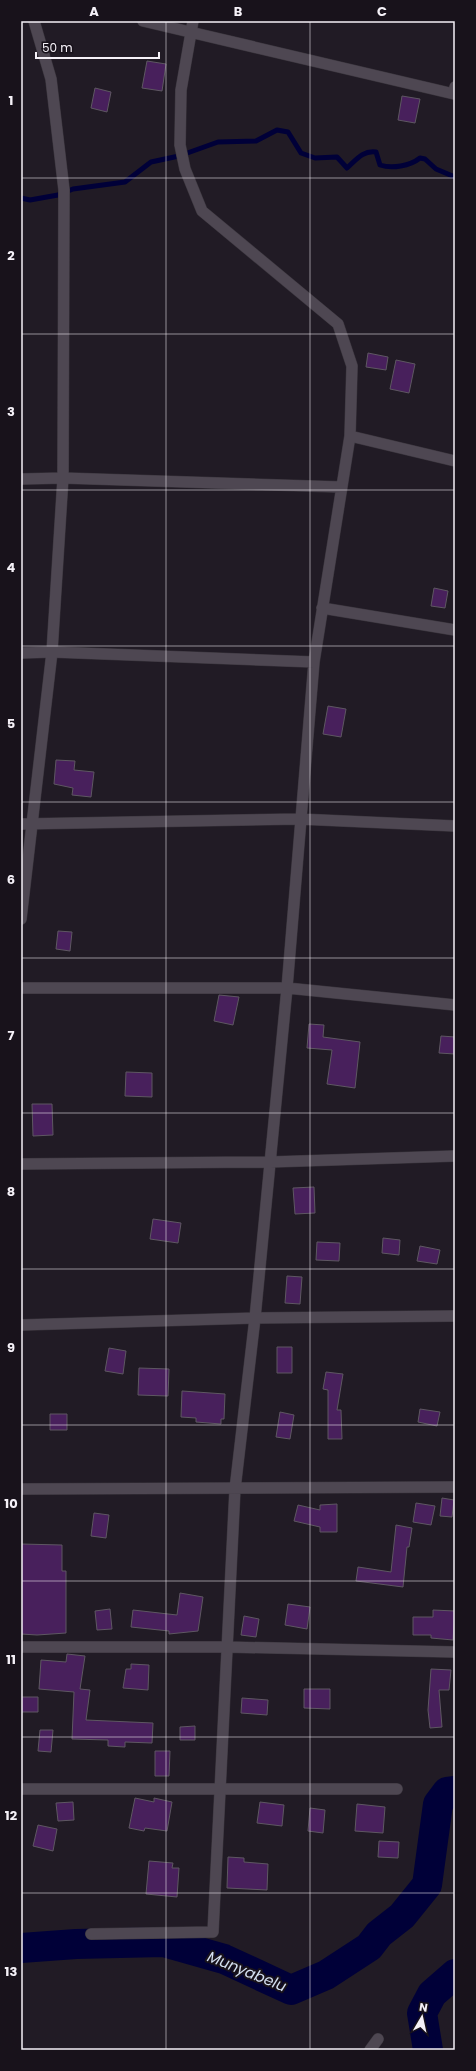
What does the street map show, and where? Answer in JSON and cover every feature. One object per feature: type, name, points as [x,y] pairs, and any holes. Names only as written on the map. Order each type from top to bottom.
[{"type":"street","points":[[21,919],[52,652],[63,478],[64,195],[51,79],[34,21]]},
{"type":"street","points":[[143,21],[192,26],[454,94],[455,87]]},
{"type":"street","points":[[91,1934],[213,1932],[235,1489],[254,1318],[287,988],[299,819],[314,662],[350,436],[352,366],[338,324],[202,211],[185,168],[180,145],[181,90],[192,26]]},
{"type":"street","points":[[350,436],[455,461]]},
{"type":"street","points":[[21,479],[63,478],[341,487]]},
{"type":"street","points":[[322,608],[455,630]]},
{"type":"street","points":[[21,653],[52,652],[314,662]]},
{"type":"street","points":[[21,824],[299,819],[455,826]]},
{"type":"street","points":[[21,988],[287,988],[455,1005]]},
{"type":"street","points":[[21,1164],[270,1162],[455,1156]]},
{"type":"street","points":[[21,1325],[254,1318],[455,1316]]},
{"type":"street","points":[[21,1489],[455,1487]]},
{"type":"street","points":[[21,1647],[227,1647],[455,1652]]},
{"type":"street","points":[[21,1789],[397,1789]]},
{"type":"street","points":[[370,2050],[378,2039]]},
{"type":"building","points":[[147,61],[166,64],[162,91],[142,88]]},
{"type":"building","points":[[95,88],[111,92],[107,112],[91,108]]},
{"type":"building","points":[[402,96],[420,99],[415,123],[398,120]]},
{"type":"building","points":[[368,353],[388,357],[386,370],[366,367]]},
{"type":"building","points":[[396,360],[415,364],[409,393],[390,389]]},
{"type":"building","points":[[434,588],[448,591],[445,608],[431,606]]},
{"type":"building","points":[[328,706],[346,709],[341,737],[323,734]]},
{"type":"building","points":[[56,760],[75,761],[74,770],[94,772],[91,797],[72,795],[73,788],[54,784]]},
{"type":"building","points":[[58,931],[72,932],[70,951],[56,949]]},
{"type":"building","points":[[219,995],[239,997],[233,1025],[214,1021]]},
{"type":"building","points":[[309,1024],[324,1025],[323,1037],[360,1042],[355,1088],[327,1084],[332,1050],[307,1048]]},
{"type":"building","points":[[441,1036],[455,1037],[455,1054],[439,1053]]},
{"type":"building","points":[[126,1072],[152,1073],[152,1097],[125,1096]]},
{"type":"building","points":[[32,1104],[52,1104],[53,1135],[33,1136]]},
{"type":"building","points":[[314,1187],[315,1213],[295,1214],[293,1188]]},
{"type":"building","points":[[153,1219],[181,1223],[178,1243],[150,1239]]},
{"type":"building","points":[[383,1238],[400,1240],[399,1255],[382,1253]]},
{"type":"building","points":[[317,1242],[340,1243],[339,1261],[316,1260]]},
{"type":"building","points":[[420,1246],[440,1250],[437,1264],[417,1261]]},
{"type":"building","points":[[287,1276],[302,1277],[300,1304],[285,1303]]},
{"type":"building","points":[[277,1347],[292,1347],[292,1373],[277,1373]]},
{"type":"building","points":[[109,1348],[126,1351],[123,1374],[105,1371]]},
{"type":"building","points":[[139,1368],[169,1369],[168,1396],[138,1395]]},
{"type":"building","points":[[326,1372],[343,1374],[337,1410],[341,1410],[342,1439],[328,1439],[328,1390],[323,1389]]},
{"type":"building","points":[[182,1391],[225,1394],[224,1419],[221,1419],[221,1424],[196,1422],[196,1418],[181,1417]]},
{"type":"building","points":[[420,1409],[440,1412],[437,1426],[418,1422]]},
{"type":"building","points":[[280,1412],[294,1415],[290,1439],[276,1437]]},
{"type":"building","points":[[50,1414],[67,1414],[67,1430],[50,1430]]},
{"type":"building","points":[[442,1498],[454,1500],[452,1517],[440,1516]]},
{"type":"building","points":[[416,1503],[435,1506],[431,1525],[413,1522]]},
{"type":"building","points":[[337,1504],[337,1532],[320,1532],[320,1527],[294,1521],[298,1505],[320,1510],[320,1505]]},
{"type":"building","points":[[94,1513],[109,1515],[106,1538],[91,1536]]},
{"type":"building","points":[[396,1525],[412,1528],[409,1547],[407,1547],[403,1587],[356,1581],[358,1567],[391,1572]]},
{"type":"building","points":[[21,1544],[62,1545],[62,1571],[66,1571],[66,1633],[37,1635],[21,1634]]},
{"type":"building","points":[[180,1593],[203,1597],[198,1631],[169,1634],[169,1631],[131,1627],[133,1610],[177,1615]]},
{"type":"building","points":[[288,1604],[310,1607],[307,1629],[285,1625]]},
{"type":"building","points":[[110,1609],[112,1629],[97,1630],[95,1611]]},
{"type":"building","points":[[433,1610],[455,1611],[453,1640],[431,1638],[431,1635],[413,1635],[413,1617],[433,1617]]},
{"type":"building","points":[[244,1616],[259,1619],[256,1637],[241,1635]]},
{"type":"building","points":[[67,1654],[85,1656],[80,1689],[90,1690],[86,1720],[153,1723],[152,1743],[125,1742],[125,1747],[108,1746],[108,1740],[72,1739],[74,1692],[39,1689],[41,1660],[66,1662]]},
{"type":"building","points":[[131,1664],[149,1665],[148,1690],[123,1688],[126,1669],[131,1669]]},
{"type":"building","points":[[431,1669],[451,1670],[449,1690],[439,1690],[442,1727],[430,1728],[428,1710]]},
{"type":"building","points":[[304,1689],[330,1689],[330,1709],[304,1708]]},
{"type":"building","points":[[21,1697],[38,1697],[38,1712],[21,1712]]},
{"type":"building","points":[[242,1698],[268,1700],[267,1715],[241,1713]]},
{"type":"building","points":[[195,1726],[195,1740],[180,1740],[180,1727]]},
{"type":"building","points":[[40,1730],[53,1730],[51,1752],[38,1751]]},
{"type":"building","points":[[155,1751],[170,1751],[169,1776],[155,1776]]},
{"type":"building","points":[[135,1798],[154,1802],[154,1798],[172,1802],[167,1831],[145,1828],[144,1831],[129,1828]]},
{"type":"building","points":[[73,1802],[74,1820],[58,1821],[56,1803]]},
{"type":"building","points":[[260,1802],[284,1805],[282,1826],[257,1823]]},
{"type":"building","points":[[357,1804],[385,1807],[383,1833],[355,1831]]},
{"type":"building","points":[[310,1808],[325,1810],[323,1833],[308,1831]]},
{"type":"building","points":[[38,1825],[57,1829],[53,1851],[33,1846]]},
{"type":"building","points":[[379,1841],[399,1842],[398,1858],[378,1857]]},
{"type":"building","points":[[228,1857],[244,1858],[244,1862],[268,1864],[267,1890],[227,1888]]},
{"type":"building","points":[[149,1861],[173,1863],[172,1868],[179,1868],[177,1897],[146,1894]]},
{"type":"waterway","points":[[21,198],[30,200],[58,195],[73,189],[125,182],[151,162],[179,156],[218,142],[256,141],[277,130],[288,132],[301,153],[315,158],[337,157],[347,168],[363,154],[376,152],[380,165],[390,167],[401,166],[416,161],[420,158],[425,159],[436,169],[455,177]]},
{"type":"waterway","name":"Munyabelu","points":[[21,1948],[76,1944],[164,1942],[224,1959],[291,1990],[326,1975],[369,1947],[379,1934],[402,1916],[427,1885],[438,1804],[447,1792],[455,1791]]},
{"type":"waterway","name":"Munyabelu","points":[[428,2050],[422,2013],[432,1994],[455,1974]]}]
